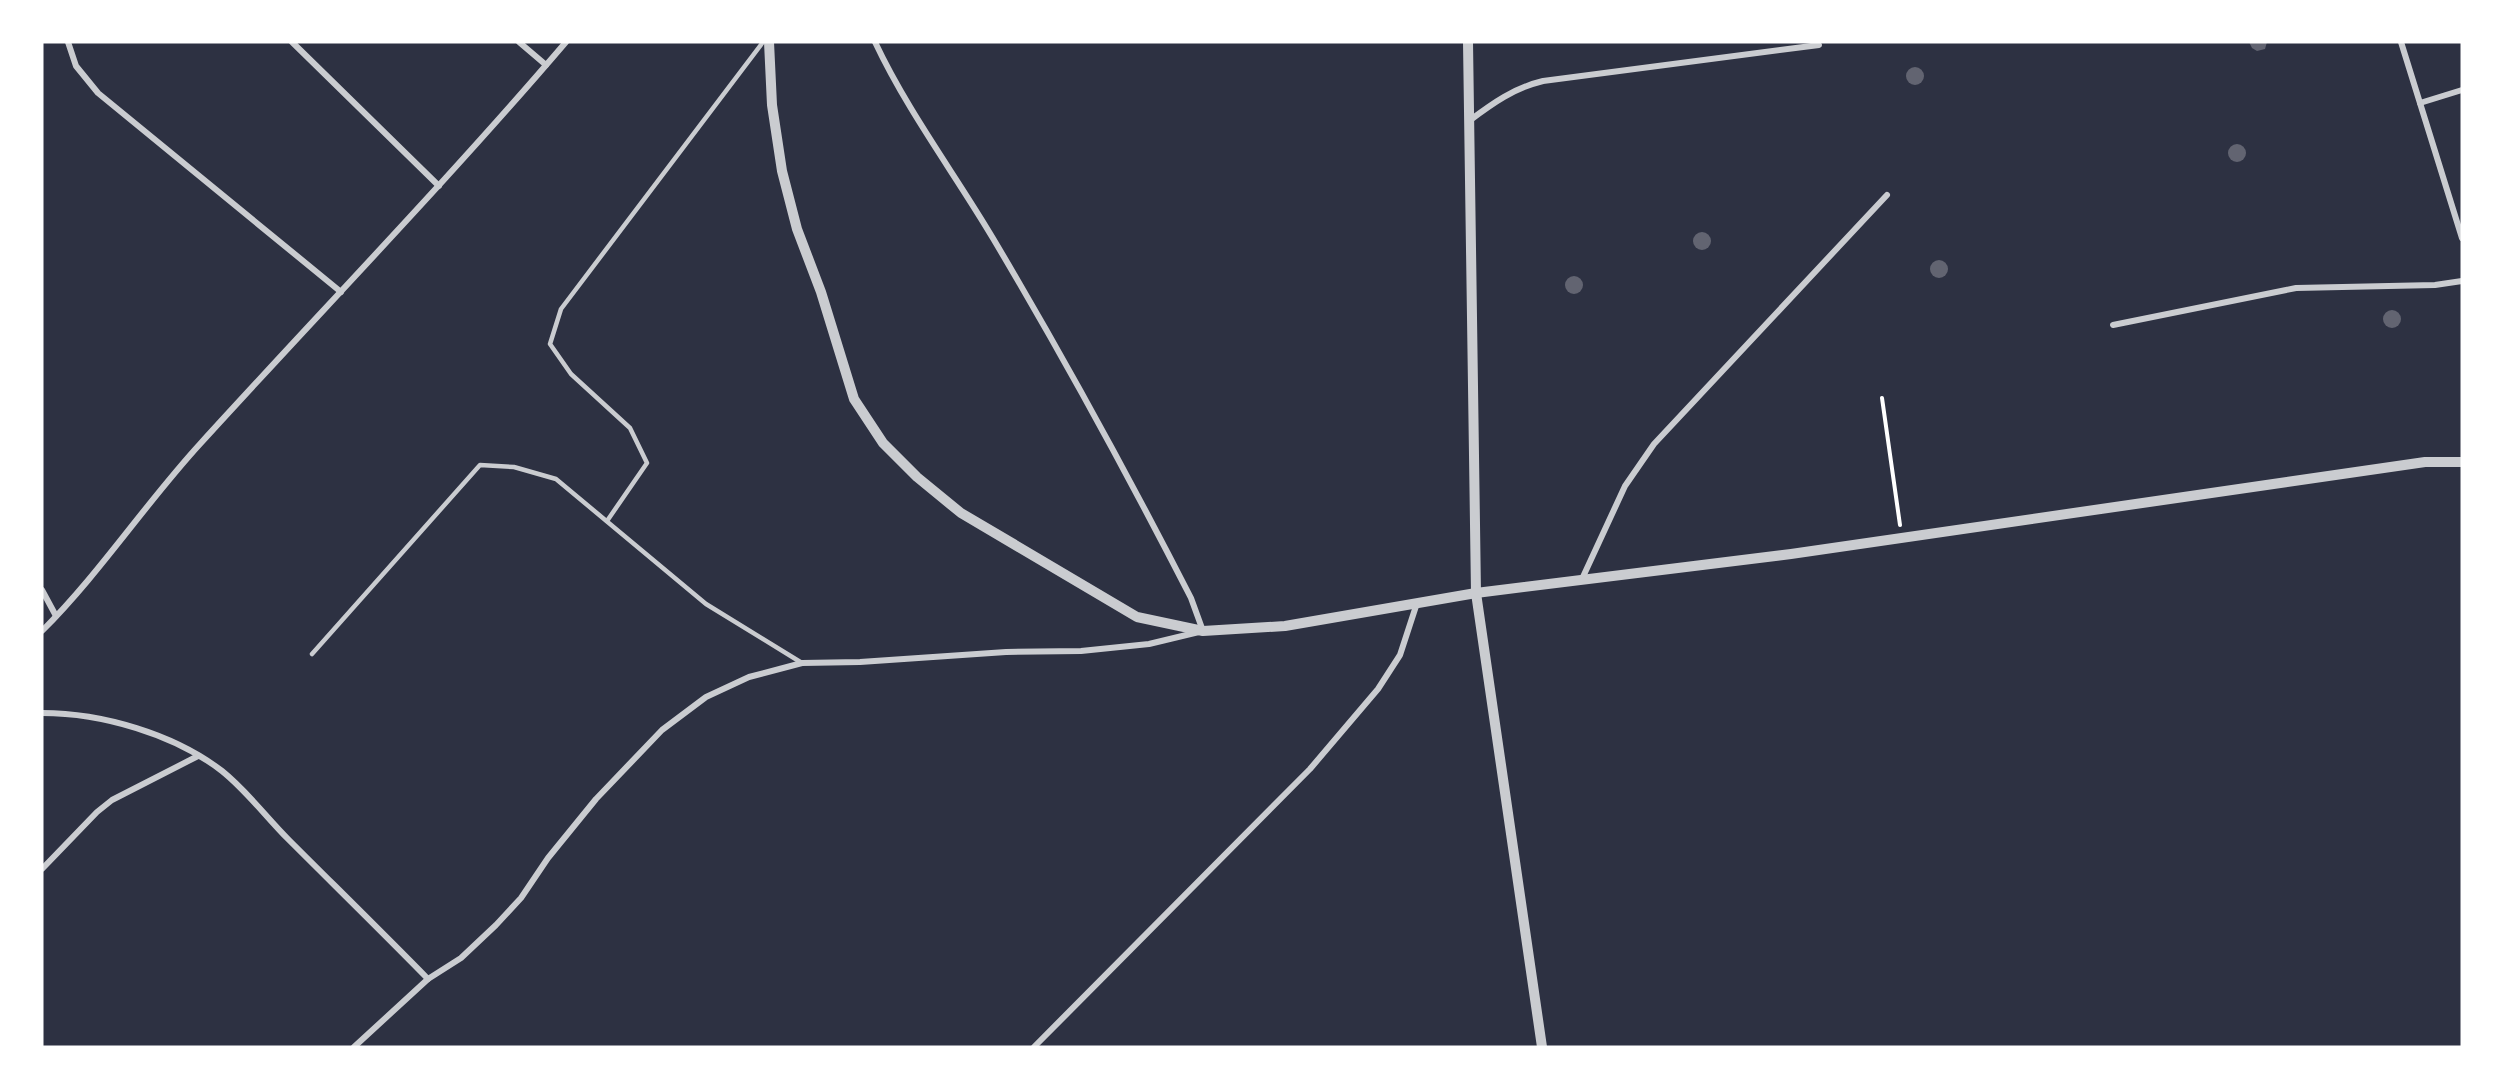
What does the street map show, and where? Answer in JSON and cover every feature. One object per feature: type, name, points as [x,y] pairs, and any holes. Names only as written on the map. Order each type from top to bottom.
[{"type":"street","points":[[68,42],[76,66],[98,93],[341,292]]},
{"type":"street","points":[[292,42],[439,186]]},
{"type":"street","points":[[519,42],[546,65]]},
{"type":"street","points":[[42,631],[198,446],[439,186],[566,42]]},
{"type":"street","points":[[770,42],[772,105],[782,171],[797,229],[821,292],[854,399],[883,443],[917,477],[961,513],[1087,589],[1137,617],[1203,631]]},
{"type":"street","points":[[875,42],[890,74],[913,113],[980,216],[1058,348],[1172,560],[1191,598],[1203,631]]},
{"type":"street","points":[[1468,42],[1476,593],[1542,1047]]},
{"type":"street","points":[[2400,42],[2462,238]]},
{"type":"street","points":[[1469,121],[1508,93],[1524,85],[1819,45]]},
{"type":"street","points":[[2420,103],[2462,90]]},
{"type":"street","points":[[1581,580],[1626,486],[1654,444],[1887,195]]},
{"type":"street","points":[[2113,325],[2296,288],[2435,285],[2462,281]]},
{"type":"street","points":[[354,1047],[428,979],[461,958],[521,898],[548,858],[596,799],[662,730],[706,697],[749,677],[802,663],[860,662],[1006,652],[1081,651],[1149,644],[1203,631],[1285,626],[1476,593],[1902,538],[2425,462],[2462,462]]},
{"type":"street","points":[[42,590],[56,616]]},
{"type":"street","points":[[1034,1047],[1318,760],[1378,689],[1400,655],[1417,603]]},
{"type":"street","points":[[42,713],[61,713],[135,727],[158,735],[221,771],[362,910],[428,979]]},
{"type":"street","points":[[42,869],[97,812],[112,800],[198,756]]},
{"type":"lane","points":[[607,521],[647,463],[630,428],[571,374],[550,344],[561,309],[763,42]]},
{"type":"lane","points":[[312,654],[480,465],[514,467],[556,478],[706,604],[802,663]]},
{"type":"path","points":[[1882,398],[1902,538]]},
{"type":"building","points":[[2249,42],[2267,42],[2265,49],[2257,51]]},
{"type":"building","points":[[1915,67],[1921,70],[1924,76],[1921,82],[1915,85],[1909,82],[1906,76],[1909,70]]},
{"type":"building","points":[[2237,144],[2243,147],[2246,153],[2243,159],[2237,162],[2231,159],[2228,153],[2231,147]]},
{"type":"building","points":[[1702,232],[1708,235],[1711,241],[1708,247],[1702,250],[1696,247],[1693,241],[1696,235]]},
{"type":"building","points":[[1939,260],[1945,263],[1948,269],[1945,275],[1939,278],[1933,275],[1930,269],[1933,263]]},
{"type":"building","points":[[1574,276],[1580,279],[1583,285],[1580,291],[1574,294],[1568,291],[1565,285],[1568,279]]},
{"type":"building","points":[[2392,310],[2398,313],[2401,319],[2398,325],[2392,328],[2386,325],[2383,319],[2386,313]]}]
